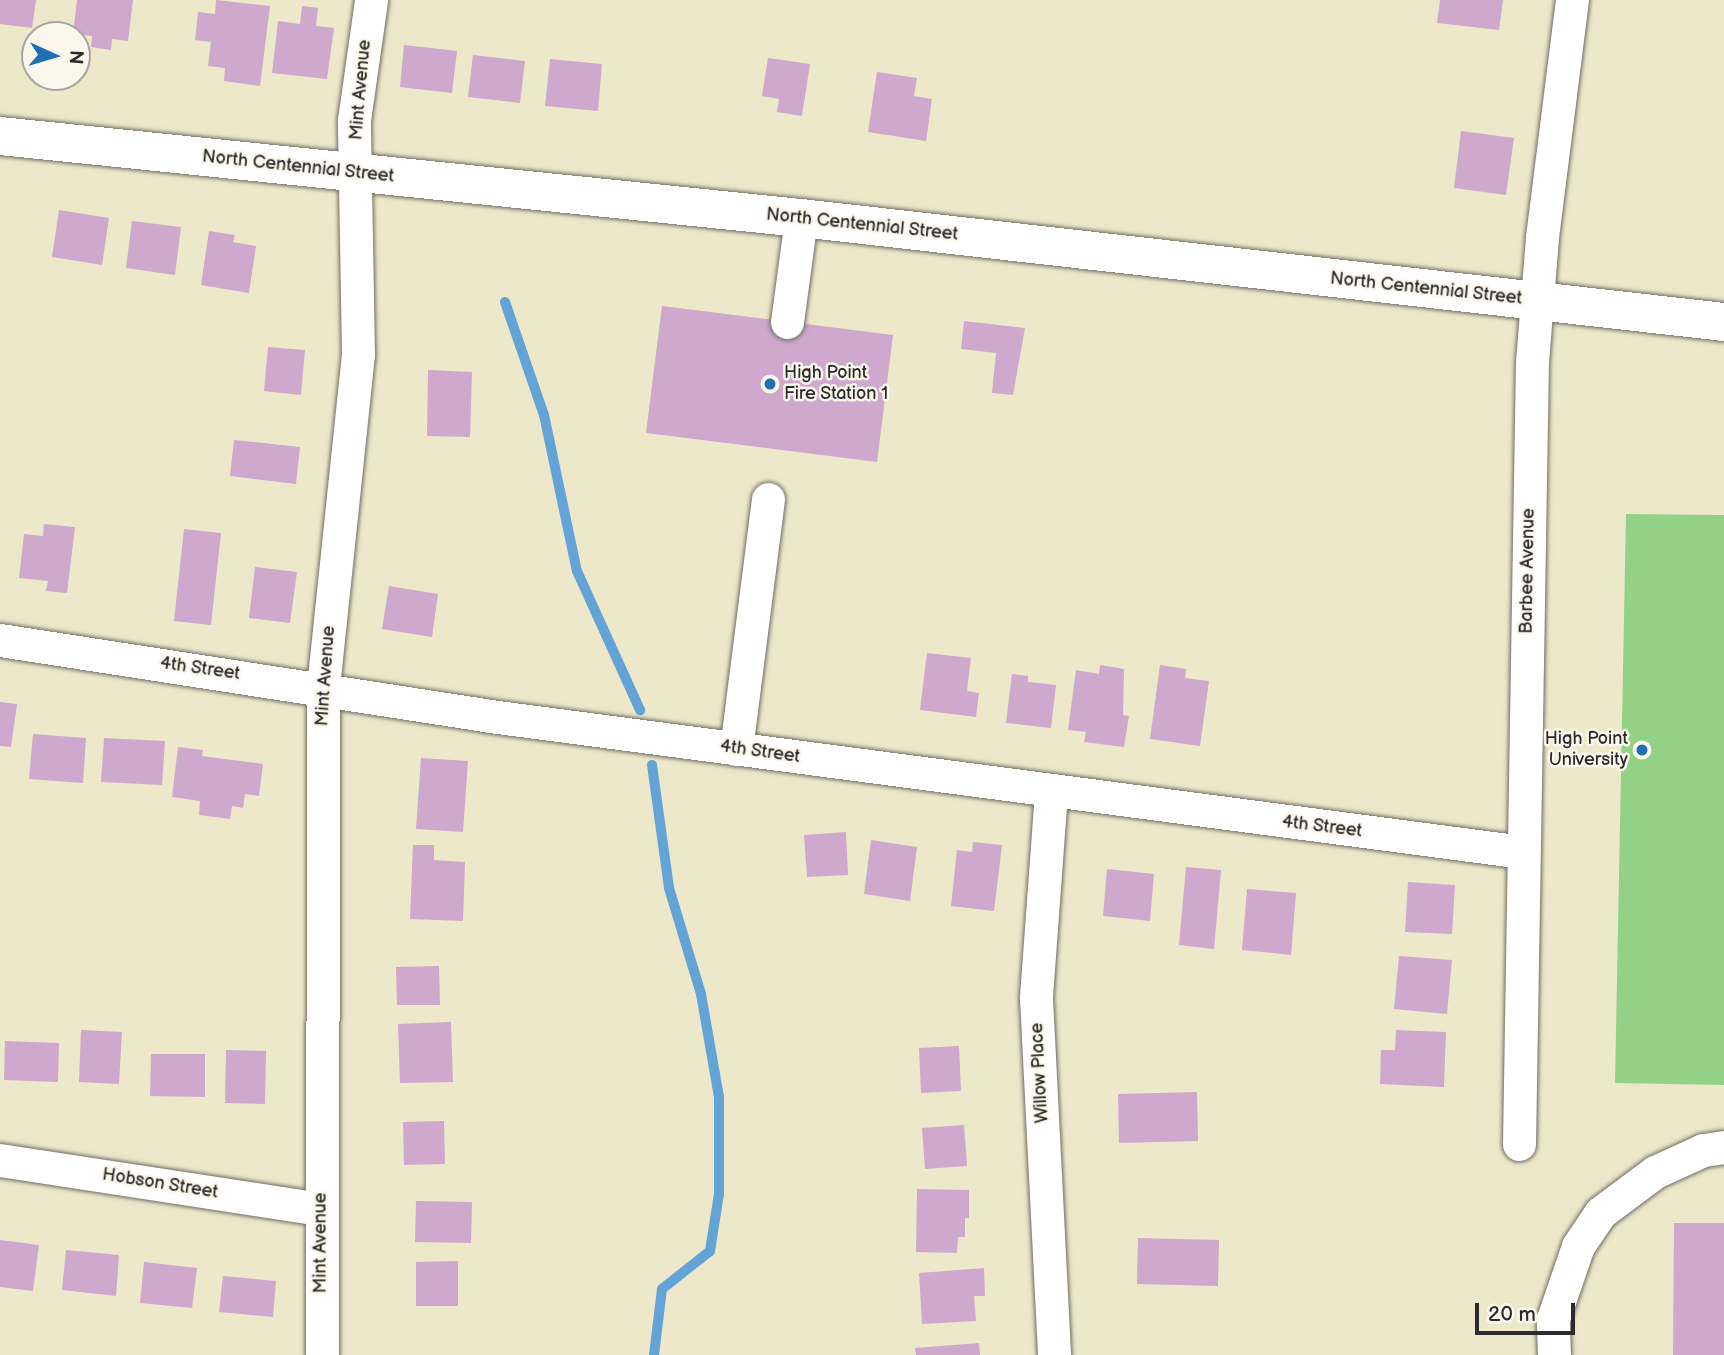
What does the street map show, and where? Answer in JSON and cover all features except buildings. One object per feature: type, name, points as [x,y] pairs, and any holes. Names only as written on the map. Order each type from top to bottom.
[{"type":"main road","name":"North Centennial Street","points":[[0,136],[801,218],[1724,322]]},
{"type":"street","name":"Mint Avenue","points":[[323,1355],[323,687],[358,355],[354,120],[371,0]]},
{"type":"street","name":"Barbee Avenue","points":[[1519,1144],[1532,360],[1572,0]]},
{"type":"street","points":[[787,322],[801,218]]},
{"type":"street","points":[[736,749],[768,499]]},
{"type":"street","name":"4th Street","points":[[0,640],[736,749],[1522,852]]},
{"type":"street","name":"Willow Place","points":[[1051,792],[1036,998],[1054,1355]]},
{"type":"street","points":[[1555,1355],[1553,1319],[1578,1246],[1600,1213],[1655,1172],[1703,1150],[1724,1147]]},
{"type":"street","name":"Hobson Street","points":[[0,1160],[321,1209]]},
{"type":"green space","points":[[1626,514],[1724,515],[1724,1085],[1615,1083]]},
{"type":"waterway","points":[[505,302],[544,415],[577,571],[640,710]]},
{"type":"waterway","points":[[652,765],[669,888],[701,994],[719,1097],[719,1194],[710,1251],[662,1289],[654,1355]]},
{"type":"place","name":"High Point Fire Station 1","points":[[770,384]]},
{"type":"place","name":"High Point University","points":[[1642,750]]}]
